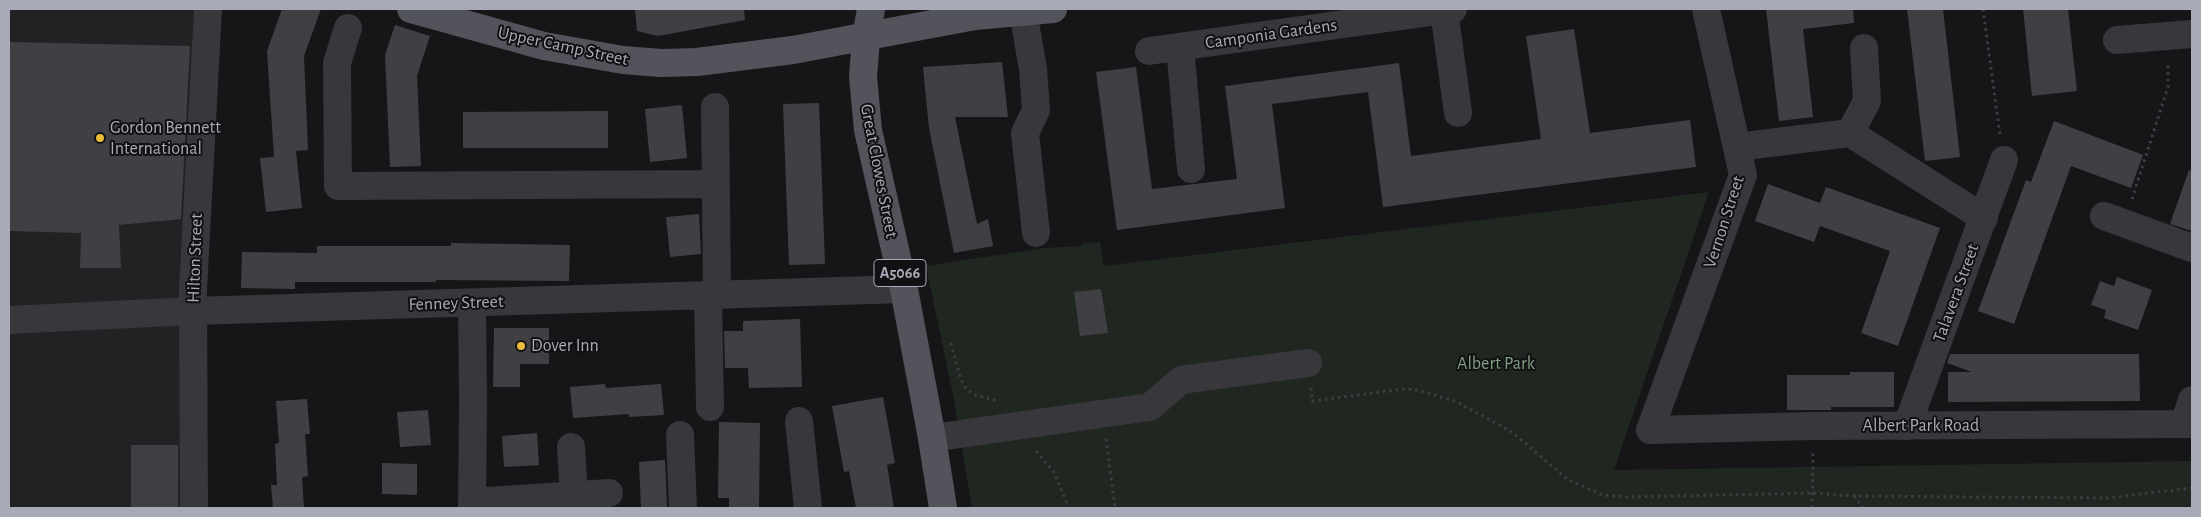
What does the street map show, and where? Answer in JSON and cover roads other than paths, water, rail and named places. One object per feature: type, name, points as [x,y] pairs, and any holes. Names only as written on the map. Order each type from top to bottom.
[{"type":"main road","name":"Upper Camp Street","points":[[411,9],[544,46],[623,60],[661,63],[697,62],[866,38],[975,16]]},
{"type":"main road","name":"Great Clowes Street","points":[[871,9],[866,38],[863,77],[868,130],[904,289],[943,508]]},
{"type":"main road","points":[[948,9],[975,16],[1053,9]]},
{"type":"street","name":"Hilton Street","points":[[194,508],[193,311],[208,9]]},
{"type":"street","points":[[1448,9],[1458,113]]},
{"type":"street","name":"Camponia Gardens","points":[[1149,51],[1448,9]]},
{"type":"street","name":"Vernon Street","points":[[1650,430],[1743,175],[1702,10]]},
{"type":"street","points":[[1023,12],[1033,69],[1036,110],[1025,133],[1036,233]]},
{"type":"street","points":[[348,28],[337,62],[338,186],[716,184]]},
{"type":"street","points":[[2117,40],[2180,35]]},
{"type":"street","points":[[1180,47],[1191,169]]},
{"type":"street","points":[[1850,133],[1868,101],[1864,48]]},
{"type":"street","points":[[710,407],[716,184],[715,107]]},
{"type":"street","points":[[1737,147],[1850,133],[1984,218]]},
{"type":"street","name":"Talavera Street","points":[[1907,426],[2004,160]]},
{"type":"street","points":[[2114,220],[2192,248]]},
{"type":"street","name":"Fenney Street","points":[[9,320],[193,311],[904,289]]},
{"type":"street","points":[[472,303],[472,505],[609,493]]},
{"type":"street","points":[[932,438],[1150,407],[1181,380],[1308,364]]},
{"type":"street","name":"Albert Park Road","points":[[1650,430],[1907,426],[2190,416]]},
{"type":"street","points":[[800,421],[808,508]]},
{"type":"street","points":[[680,435],[683,508]]},
{"type":"street","points":[[571,447],[574,495]]},
{"type":"place","name":"Gordon Bennett International","points":[[100,138]]},
{"type":"place","name":"Dover Inn","points":[[521,346]]},
{"type":"park label","name":"Albert Park","points":[[1496,364]]}]
